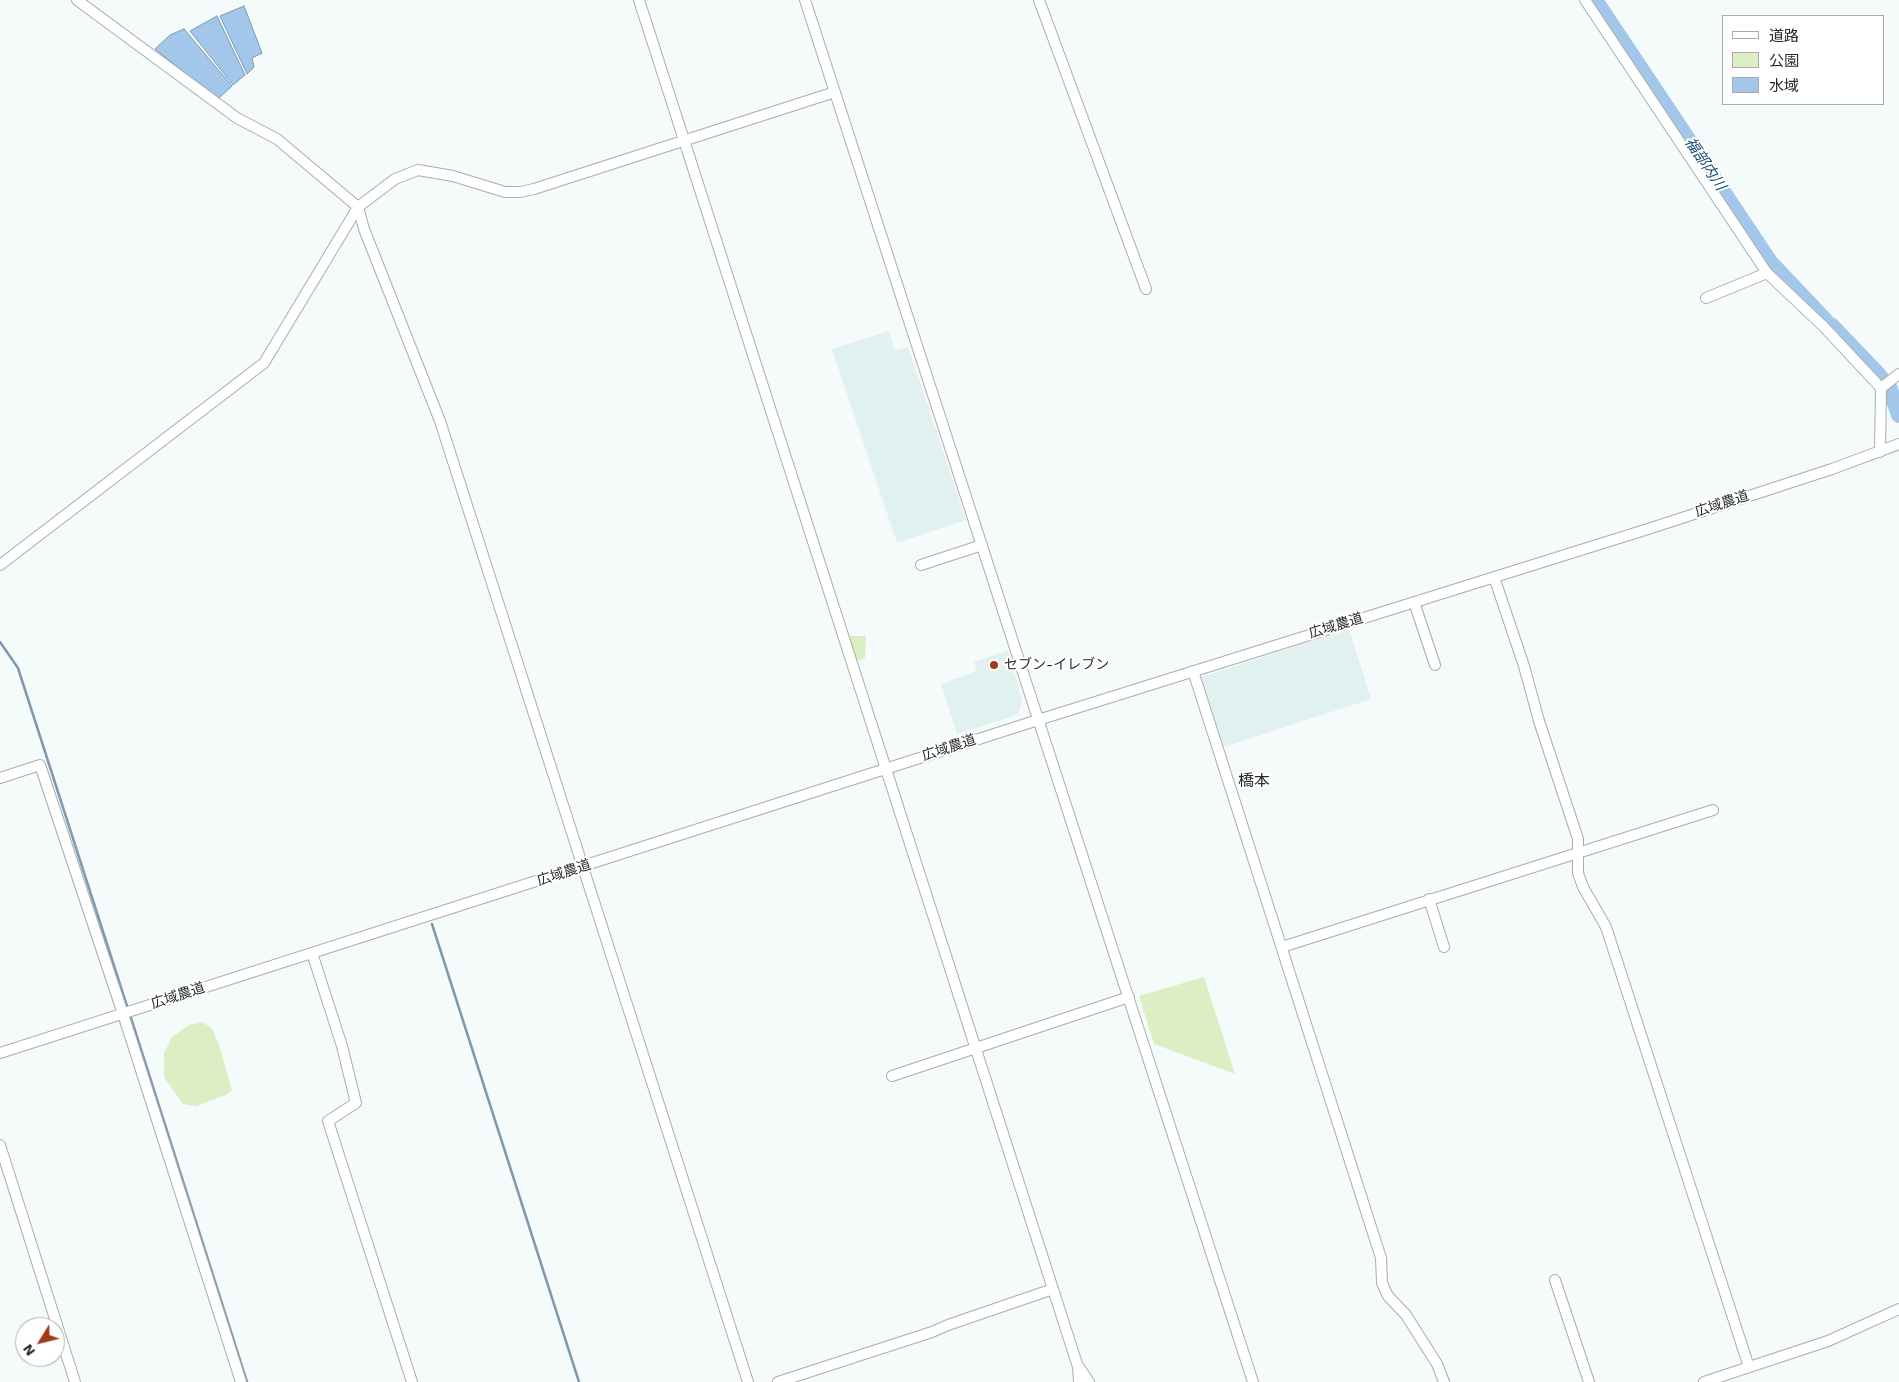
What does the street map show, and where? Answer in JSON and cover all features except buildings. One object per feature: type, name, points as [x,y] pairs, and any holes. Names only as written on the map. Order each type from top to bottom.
[{"type":"street","points":[[77,0],[237,118],[277,139],[358,207],[364,229],[440,421],[748,1382]]},
{"type":"street","points":[[640,0],[1078,1367],[1079,1382]]},
{"type":"street","points":[[805,0],[1253,1382]]},
{"type":"street","points":[[1039,0],[1146,289]]},
{"type":"street","points":[[1586,0],[1767,273],[1884,386]]},
{"type":"street","points":[[0,565],[264,363],[358,207],[395,179],[418,170],[453,176],[505,192],[520,192],[835,92]]},
{"type":"street","points":[[1706,298],[1767,273]]},
{"type":"street","points":[[1880,452],[1884,386],[1899,374]]},
{"type":"street","name":"広域農道","points":[[0,1053],[886,768],[1796,481],[1899,444]]},
{"type":"street","points":[[921,565],[982,545]]},
{"type":"street","points":[[1494,577],[1578,839],[1578,873],[1582,887],[1606,927],[1749,1367]]},
{"type":"street","points":[[1414,602],[1435,665]]},
{"type":"street","points":[[1193,671],[1381,1258],[1382,1283],[1388,1296],[1406,1315],[1437,1364],[1444,1382]]},
{"type":"street","points":[[0,778],[40,765],[242,1382]]},
{"type":"street","points":[[1282,948],[1429,899],[1713,810]]},
{"type":"street","points":[[1429,899],[1444,947]]},
{"type":"street","points":[[312,953],[342,1046],[356,1102],[328,1121],[412,1382]]},
{"type":"street","points":[[892,1076],[1129,997]]},
{"type":"street","points":[[0,1145],[75,1382]]},
{"type":"street","points":[[1555,1280],[1589,1382]]},
{"type":"street","points":[[778,1382],[932,1332],[1053,1289]]},
{"type":"street","points":[[1704,1382],[1828,1341],[1899,1309]]},
{"type":"street","points":[[1078,1367],[1089,1382]]},
{"type":"shaded area","points":[[889,331],[895,351],[908,347],[966,520],[897,543],[832,349]]},
{"type":"shaded area","points":[[1349,629],[1371,699],[1221,748],[1198,678]]},
{"type":"shaded area","points":[[1008,650],[1022,700],[1019,712],[1014,716],[957,734],[941,684],[977,671],[974,662]]},
{"type":"green space","points":[[848,636],[866,636],[865,658],[855,661]]},
{"type":"green space","points":[[1204,977],[1235,1074],[1154,1044],[1139,996]]},
{"type":"green space","points":[[202,1022],[212,1028],[232,1090],[226,1095],[196,1106],[183,1104],[164,1077],[164,1053],[172,1037],[189,1025]]},
{"type":"water","points":[[244,6],[262,53],[252,58],[254,67],[247,74],[220,16]]},
{"type":"water","points":[[217,16],[245,75],[233,85],[190,31]]},
{"type":"water","points":[[184,29],[232,86],[218,99],[155,49],[170,35]]},
{"type":"waterway","name":"福部内川","points":[[1595,0],[1770,262],[1825,320]]},
{"type":"waterway","name":"福部内川","points":[[1831,325],[1890,389],[1899,415]]},
{"type":"waterway","points":[[0,642],[18,668],[127,1006]]},
{"type":"waterway","points":[[432,924],[579,1382]]},
{"type":"waterway","points":[[131,1018],[247,1382]]},
{"type":"place","name":"セブン-イレブン","points":[[994,665]]},
{"type":"district","name":"橋本","points":[[1254,781]]}]
